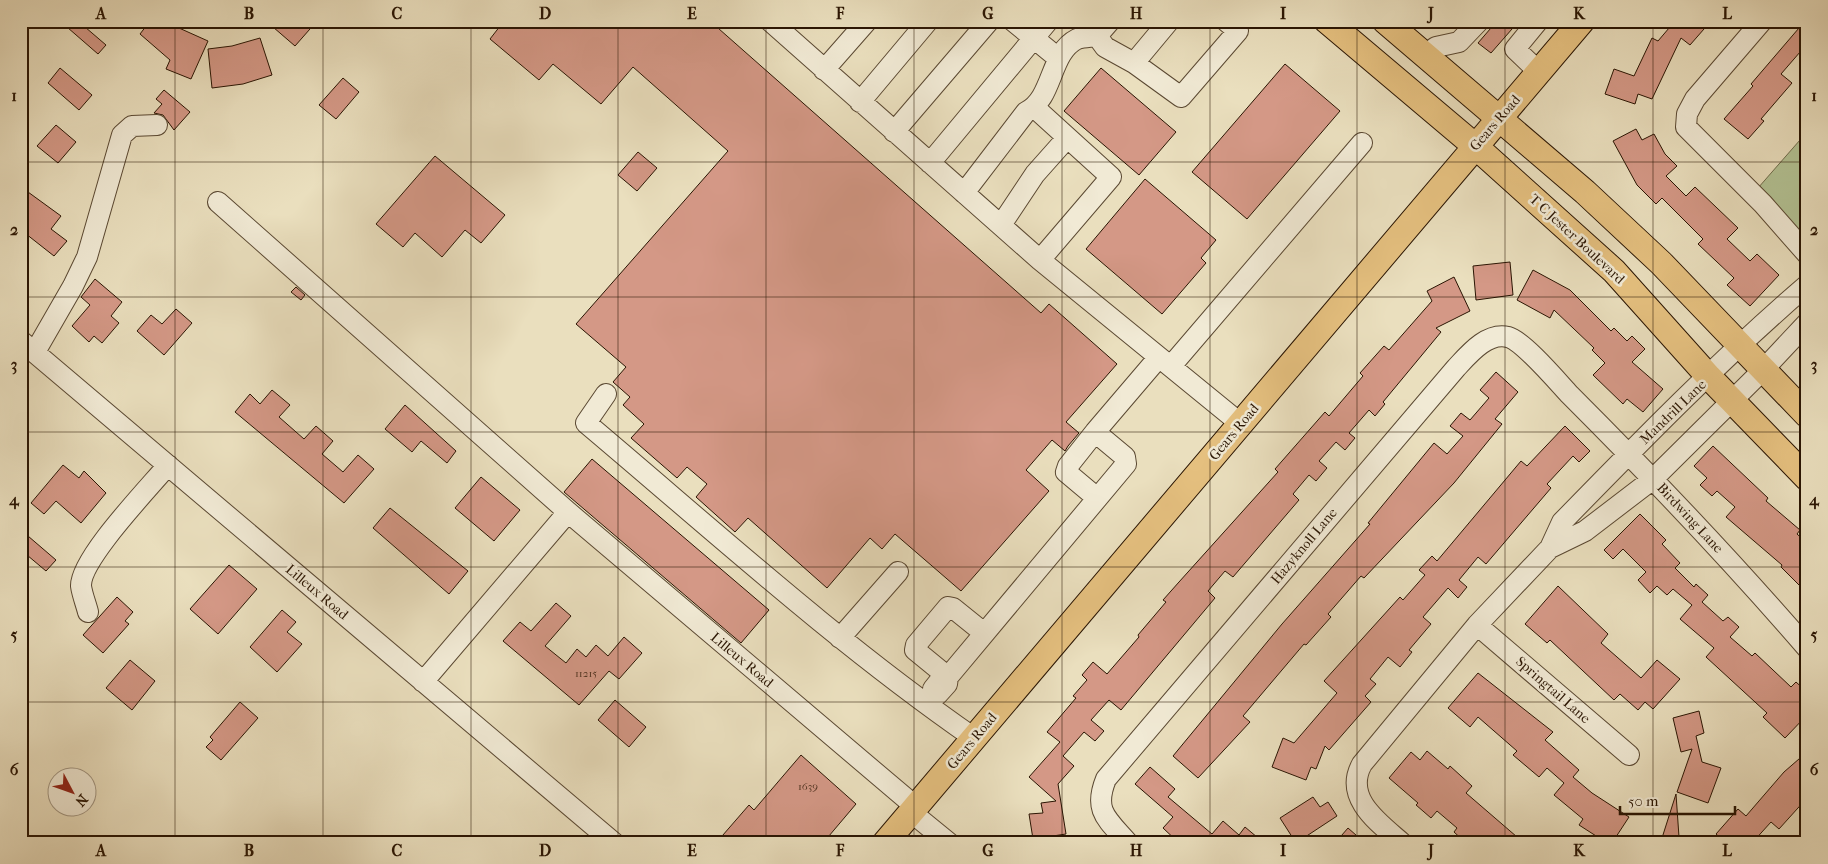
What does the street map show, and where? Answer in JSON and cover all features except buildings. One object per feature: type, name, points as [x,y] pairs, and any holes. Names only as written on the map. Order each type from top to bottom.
[{"type":"main road","name":"T C Jester Boulevard","points":[[1326,21],[1475,146],[1614,271],[1709,377],[1807,478]]},
{"type":"main road","points":[[1385,21],[1627,230],[1807,415]]},
{"type":"main road","name":"Gears Road","points":[[885,843],[1582,21]]},
{"type":"street","points":[[770,21],[1040,260],[1241,424]]},
{"type":"street","points":[[824,70],[866,21]]},
{"type":"street","points":[[860,102],[928,21]]},
{"type":"street","points":[[894,132],[989,21]]},
{"type":"street","points":[[1013,21],[1058,58]]},
{"type":"street","points":[[930,163],[1048,21]]},
{"type":"street","points":[[1134,63],[1169,21]]},
{"type":"street","points":[[964,193],[1026,112],[1035,108],[1057,66],[1058,58],[1077,39],[1104,29],[1106,47],[1134,63],[1181,97],[1238,31],[1226,21]]},
{"type":"street","points":[[1424,55],[1436,47],[1459,42],[1479,21]]},
{"type":"street","points":[[1538,21],[1514,49],[1539,72]]},
{"type":"street","points":[[1762,21],[1696,99],[1687,114],[1686,127],[1763,204],[1807,254]]},
{"type":"street","points":[[1035,108],[1112,177],[1040,260]]},
{"type":"street","points":[[28,347],[73,286],[86,257],[122,135],[132,126],[157,125]]},
{"type":"street","points":[[1001,225],[1036,174],[1067,138]]},
{"type":"street","points":[[1098,498],[1066,472],[1068,466],[1095,432],[1165,362],[1362,143]]},
{"type":"street","name":"Lilleux Road","points":[[218,202],[568,512],[914,809],[949,843]]},
{"type":"street","name":"Mandrill Lane","points":[[1402,843],[1367,810],[1356,788],[1357,774],[1383,737],[1477,625],[1550,548],[1562,522],[1629,453],[1709,377],[1739,344],[1807,285]]},
{"type":"street","name":"Mandrill Lane","points":[[1550,548],[1585,531],[1653,479],[1763,370],[1807,323]]},
{"type":"street","name":"Hazyknoll Lane","points":[[1128,843],[1101,808],[1099,796],[1106,779],[1468,355],[1492,337],[1509,338],[1533,357],[1568,392]]},
{"type":"street","name":"Lilleux Road","points":[[28,347],[614,843]]},
{"type":"street","name":"Birdwing Lane","points":[[1568,392],[1629,453],[1739,570],[1807,648]]},
{"type":"street","points":[[606,394],[586,423],[840,638],[929,698],[974,738]]},
{"type":"street","points":[[929,698],[941,679],[948,677],[1126,464],[1125,457],[1095,432]]},
{"type":"street","points":[[88,612],[81,586],[85,570],[98,548],[168,465]]},
{"type":"street","points":[[423,682],[568,512]]},
{"type":"street","points":[[840,638],[898,572]]},
{"type":"street","points":[[948,677],[915,650],[916,645],[948,607],[952,608],[984,633]]},
{"type":"street","name":"Springtail Lane","points":[[1477,625],[1629,755]]},
{"type":"green space","points":[[1807,132],[1807,239],[1758,188]]}]
